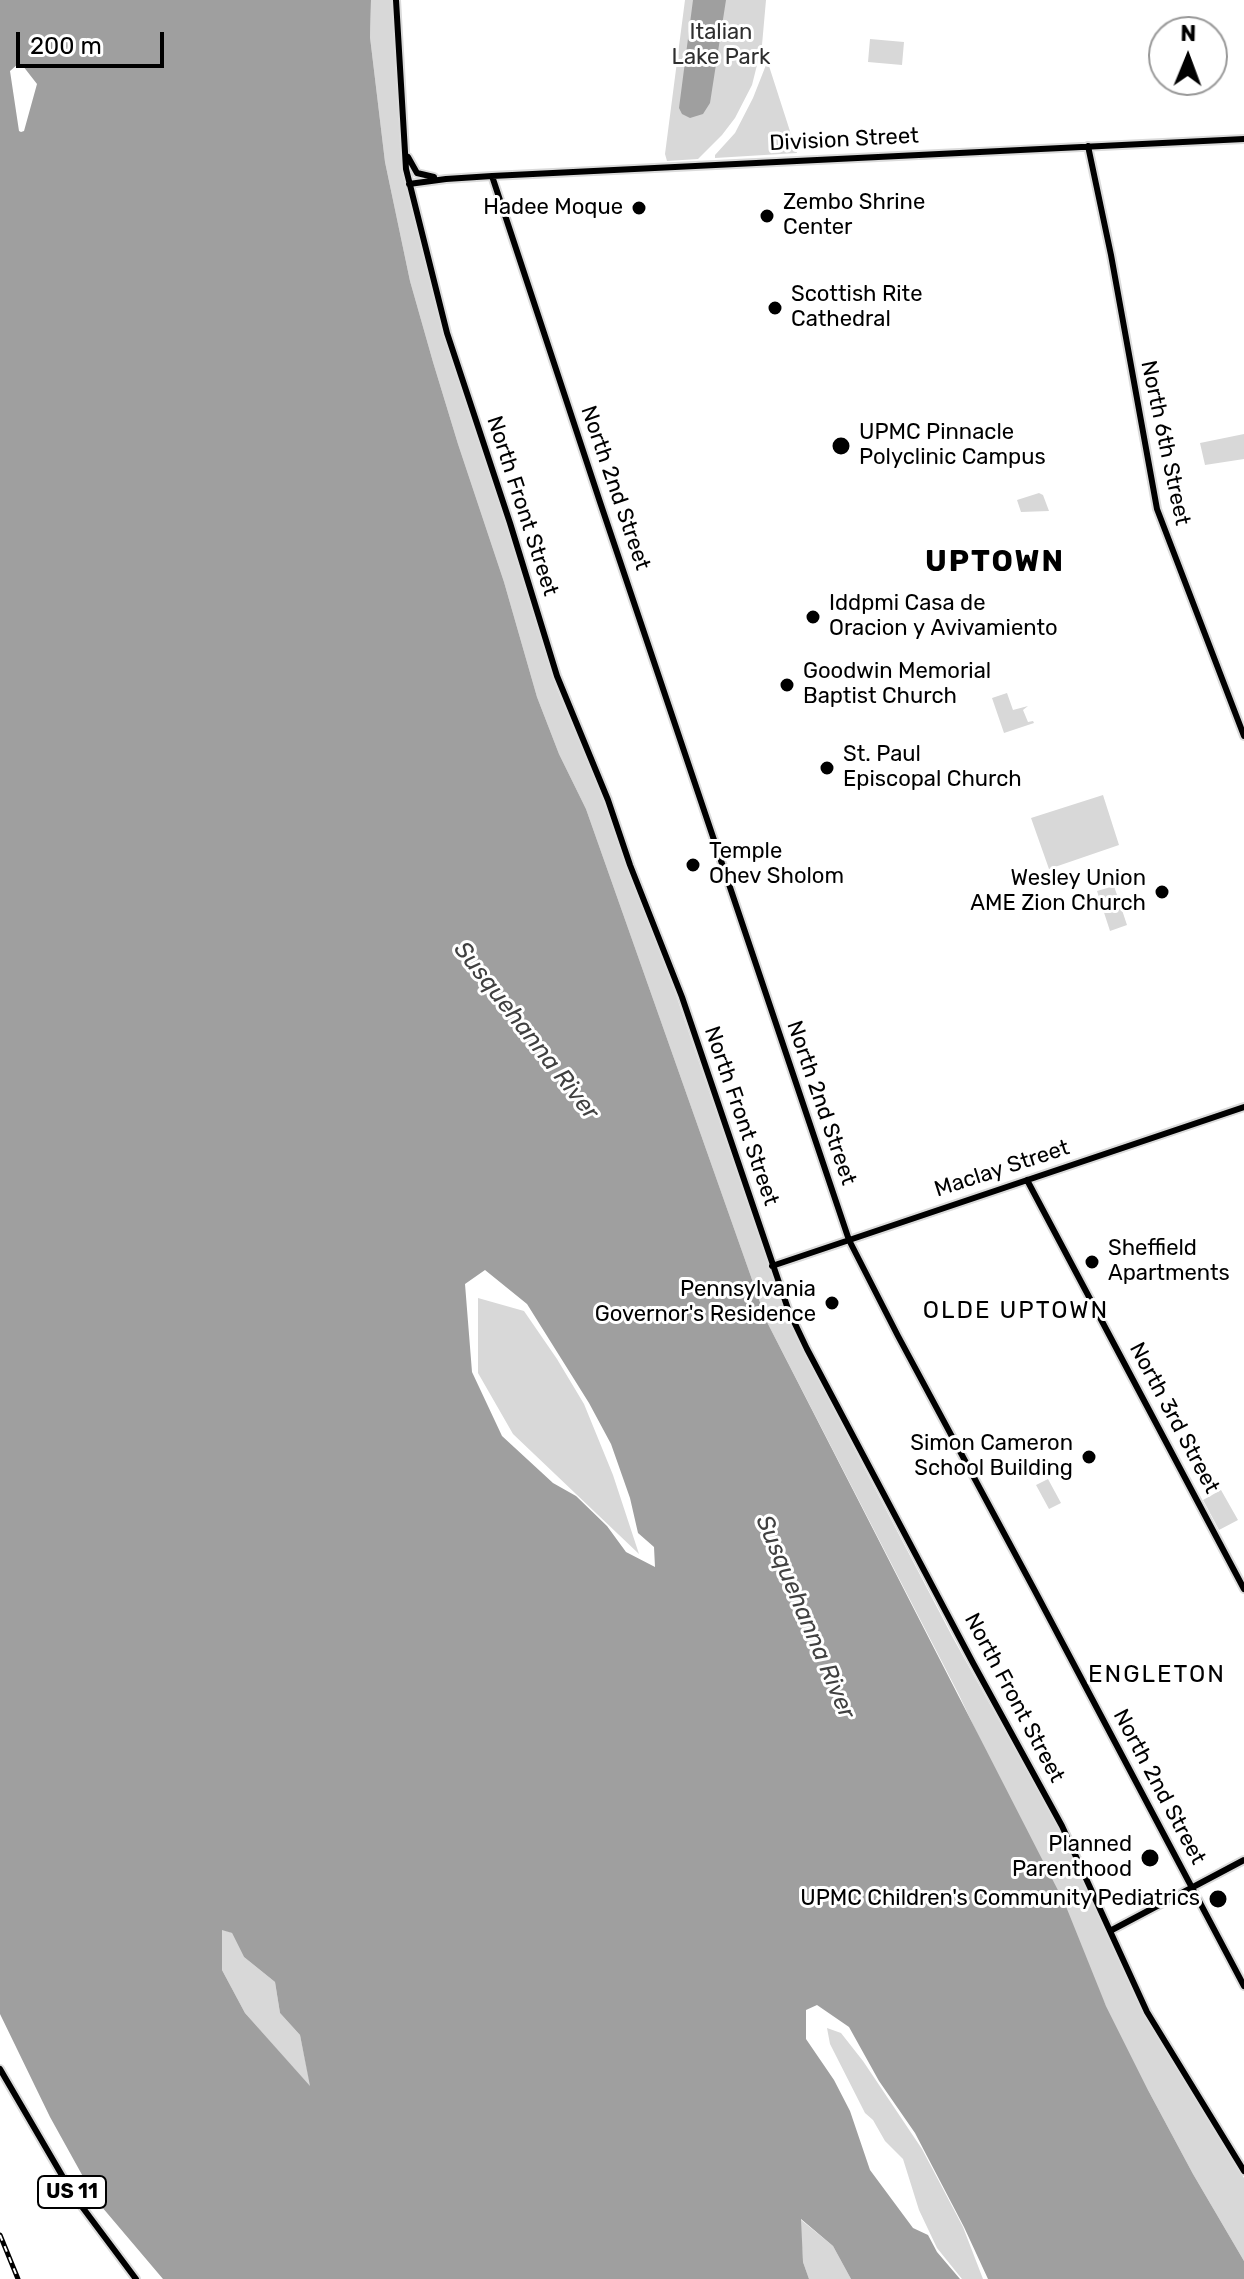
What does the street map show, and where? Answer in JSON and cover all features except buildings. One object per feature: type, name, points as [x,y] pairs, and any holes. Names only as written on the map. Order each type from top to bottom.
[{"type":"main road","name":"North Front Street","points":[[396,0],[405,164],[447,333],[557,676],[608,800],[631,870],[682,997],[788,1309],[983,1683],[1062,1826],[1150,2017],[1244,2171]]},
{"type":"main road","name":"Division Street","points":[[409,184],[492,176],[1244,139]]},
{"type":"main road","name":"North 6th Street","points":[[1088,146],[1157,509],[1244,736]]},
{"type":"main road","name":"Division Street","points":[[406,151],[417,173],[446,179]]},
{"type":"main road","name":"North 2nd Street","points":[[492,176],[849,1240],[1244,1986]]},
{"type":"main road","name":"Maclay Street","points":[[772,1266],[1244,1107]]},
{"type":"main road","name":"North 3rd Street","points":[[1027,1180],[1244,1589]]},
{"type":"main road","points":[[1110,1931],[1244,1860]]},
{"type":"main road","name":"US 11","points":[[0,2069],[74,2196],[136,2279]]},
{"type":"green space","points":[[371,0],[394,0],[402,163],[443,334],[515,549],[557,689],[597,783],[675,992],[784,1310],[952,1636],[1061,1832],[1141,2008],[1244,2178],[1244,2261],[1148,2090],[959,1695],[767,1322],[586,809],[559,754],[537,697],[504,582],[433,362],[410,281],[385,162],[370,37]]},
{"type":"green space","name":"Italian Lake Park","points":[[685,0],[766,0],[762,45],[752,85],[735,118],[722,135],[698,159],[667,161],[665,154]]},
{"type":"green space","points":[[870,39],[904,42],[902,65],[868,62]]},
{"type":"green space","points":[[766,65],[769,66],[797,153],[715,158],[735,133]]},
{"type":"green space","points":[[1244,434],[1244,459],[1205,465],[1200,443]]},
{"type":"green space","points":[[1039,493],[1043,495],[1049,511],[1021,512],[1017,500]]},
{"type":"green space","points":[[1007,693],[1013,710],[1028,706],[1023,710],[1028,722],[1034,723],[1004,733],[992,698]]},
{"type":"green space","points":[[1103,795],[1119,845],[1049,869],[1031,818]]},
{"type":"green space","points":[[1114,886],[1127,925],[1110,931],[1097,891]]},
{"type":"green space","points":[[478,1298],[524,1311],[557,1359],[584,1404],[613,1475],[639,1554],[513,1434],[478,1373]]},
{"type":"green space","points":[[1048,1479],[1061,1503],[1049,1509],[1036,1485]]},
{"type":"green space","points":[[1221,1490],[1238,1520],[1219,1530],[1203,1500]]},
{"type":"green space","points":[[222,1929],[232,1933],[244,1957],[275,1982],[280,2013],[300,2035],[311,2088],[245,2013],[222,1970]]},
{"type":"green space","points":[[827,2028],[841,2033],[863,2061],[922,2149],[963,2227],[983,2279],[962,2279],[937,2248],[919,2210],[903,2159],[885,2141],[873,2120],[865,2113],[830,2044]]},
{"type":"green space","points":[[800,2219],[833,2246],[851,2279],[809,2279],[803,2262]]},
{"type":"water","name":"Susquehanna River","points":[[0,0],[371,0],[370,37],[385,162],[410,281],[433,362],[504,582],[537,697],[559,754],[586,809],[767,1322],[1065,1904],[1106,2006],[1148,2090],[1244,2261],[1244,2279],[988,2279],[915,2133],[879,2081],[849,2027],[817,2005],[806,2010],[806,2039],[834,2080],[850,2111],[870,2170],[913,2228],[928,2235],[937,2252],[960,2279],[851,2279],[833,2246],[801,2219],[803,2262],[809,2279],[163,2279],[96,2200],[50,2117],[0,2014]],"holes":[[[18,64],[37,84],[24,131],[21,132],[10,71]],[[485,1270],[527,1304],[611,1444],[630,1498],[638,1533],[654,1547],[655,1567],[626,1552],[607,1526],[576,1496],[553,1483],[502,1436],[472,1372],[465,1284]],[[222,1930],[232,1933],[244,1957],[275,1982],[280,2013],[300,2035],[310,2086],[245,2013],[222,1970]]]},
{"type":"water","points":[[693,0],[726,0],[710,103],[703,114],[690,118],[682,114],[679,108]]},
{"type":"railway","points":[[0,2235],[18,2279]]},
{"type":"place","name":"Hadee Moque","points":[[639,208]]},
{"type":"place","name":"Zembo Shrine Center","points":[[767,216]]},
{"type":"place","name":"Scottish Rite Cathedral","points":[[775,308]]},
{"type":"place","name":"UPMC Pinnacle Polyclinic Campus","points":[[841,446]]},
{"type":"place","name":"Iddpmi Casa de Oracion y Avivamiento","points":[[813,617]]},
{"type":"place","name":"Goodwin Memorial Baptist Church","points":[[787,685]]},
{"type":"place","name":"St. Paul Episcopal Church","points":[[827,768]]},
{"type":"place","name":"Temple Ohev Sholom","points":[[693,865]]},
{"type":"place","name":"Wesley Union AME Zion Church","points":[[1162,892]]},
{"type":"place","name":"Sheffield Apartments","points":[[1092,1262]]},
{"type":"place","name":"Pennsylvania Governor's Residence","points":[[832,1303]]},
{"type":"place","name":"Simon Cameron School Building","points":[[1089,1457]]},
{"type":"place","name":"Planned Parenthood","points":[[1150,1858]]},
{"type":"place","name":"UPMC Children's Community Pediatrics","points":[[1218,1899]]},
{"type":"district","name":"UPTOWN","points":[[995,562]]},
{"type":"district","name":"OLDE UPTOWN","points":[[1016,1311]]},
{"type":"district","name":"ENGLETON","points":[[1157,1675]]}]
